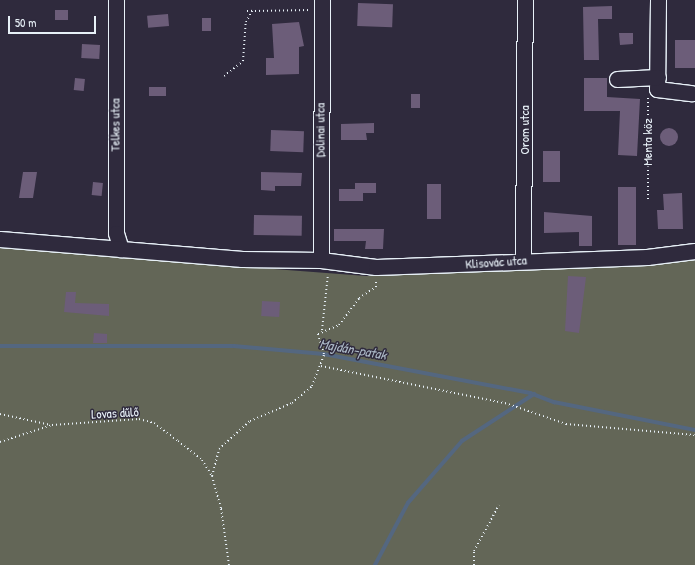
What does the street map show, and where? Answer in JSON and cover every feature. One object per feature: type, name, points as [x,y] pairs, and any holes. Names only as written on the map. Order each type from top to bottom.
[{"type":"street","name":"Telkes utca","points":[[116,0],[116,233],[122,249]]},
{"type":"street","name":"Orom utca","points":[[524,260],[525,0]]},
{"type":"street","points":[[658,0],[658,83]]},
{"type":"street","name":"Dolinai utca","points":[[321,5],[325,260]]},
{"type":"street","points":[[617,79],[658,83],[692,93]]},
{"type":"street","name":"Klisovác utca","points":[[0,239],[242,259],[325,260],[376,267],[434,267],[524,260],[647,257],[695,251]]},
{"type":"path","points":[[247,11],[321,5]]},
{"type":"path","points":[[224,76],[243,61],[246,22],[252,11]]},
{"type":"path","name":"Menta köz","points":[[648,199],[648,98],[658,83]]},
{"type":"path","points":[[228,565],[221,508],[212,476],[219,449],[250,421],[292,403],[312,386],[321,366],[324,354],[317,339],[322,330],[325,260]]},
{"type":"path","points":[[322,330],[339,325],[359,298],[376,287],[376,267]]},
{"type":"path","points":[[321,366],[505,403],[566,424],[695,435]]},
{"type":"path","points":[[0,414],[52,425]]},
{"type":"path","name":"Lovas dűlő","points":[[0,442],[52,425],[138,419],[154,423],[202,460],[212,476]]},
{"type":"path","points":[[474,565],[474,551],[499,505]]},
{"type":"green space","points":[[0,248],[366,276],[695,259],[695,565],[0,565]]},
{"type":"building","points":[[358,3],[393,4],[392,27],[357,26]]},
{"type":"building","points":[[612,6],[612,19],[598,19],[599,60],[584,60],[583,7]]},
{"type":"building","points":[[55,10],[68,10],[68,20],[55,20]]},
{"type":"building","points":[[168,14],[169,26],[148,28],[147,16]]},
{"type":"building","points":[[202,18],[211,18],[211,31],[202,31]]},
{"type":"building","points":[[299,22],[304,46],[299,47],[299,74],[266,75],[266,58],[274,58],[272,24]]},
{"type":"building","points":[[619,33],[633,33],[633,44],[620,45]]},
{"type":"building","points":[[675,40],[695,40],[695,68],[675,68]]},
{"type":"building","points":[[82,44],[100,45],[99,59],[81,58]]},
{"type":"building","points":[[75,78],[85,79],[84,91],[74,90]]},
{"type":"building","points":[[584,78],[607,78],[607,97],[640,99],[637,156],[618,155],[620,111],[584,111]]},
{"type":"building","points":[[149,87],[166,87],[166,96],[149,96]]},
{"type":"building","points":[[411,94],[420,94],[420,108],[411,108]]},
{"type":"building","points":[[374,123],[374,133],[366,133],[367,140],[341,140],[341,124]]},
{"type":"building","points":[[665,128],[673,128],[678,133],[676,144],[673,146],[665,146],[660,141],[660,133]]},
{"type":"building","points":[[271,130],[304,131],[303,152],[270,151]]},
{"type":"building","points":[[543,151],[560,151],[560,182],[543,182]]},
{"type":"building","points":[[23,172],[37,172],[33,198],[19,198]]},
{"type":"building","points":[[261,172],[302,173],[301,186],[275,186],[275,191],[261,190]]},
{"type":"building","points":[[93,182],[103,183],[102,196],[92,195]]},
{"type":"building","points":[[355,183],[376,183],[376,193],[363,193],[363,201],[339,201],[339,189],[355,189]]},
{"type":"building","points":[[427,184],[441,184],[441,219],[427,219]]},
{"type":"building","points":[[618,187],[636,187],[636,245],[618,245]]},
{"type":"building","points":[[682,193],[683,229],[658,229],[657,210],[664,210],[663,194]]},
{"type":"building","points":[[544,212],[592,216],[592,246],[579,246],[579,232],[544,233]]},
{"type":"building","points":[[254,215],[302,216],[302,236],[254,235]]},
{"type":"building","points":[[334,229],[384,229],[383,249],[365,249],[366,241],[334,241]]},
{"type":"building","points":[[568,276],[586,277],[579,333],[565,331]]},
{"type":"building","points":[[66,292],[76,292],[75,303],[109,304],[109,316],[64,312]]},
{"type":"building","points":[[262,301],[280,302],[279,317],[261,316]]},
{"type":"building","points":[[94,333],[107,334],[107,343],[93,343]]},
{"type":"waterway","name":"Majdán-patak","points":[[0,346],[234,346],[324,354],[530,393],[554,402],[695,430]]},
{"type":"waterway","points":[[375,565],[408,503],[462,441],[534,394]]}]
